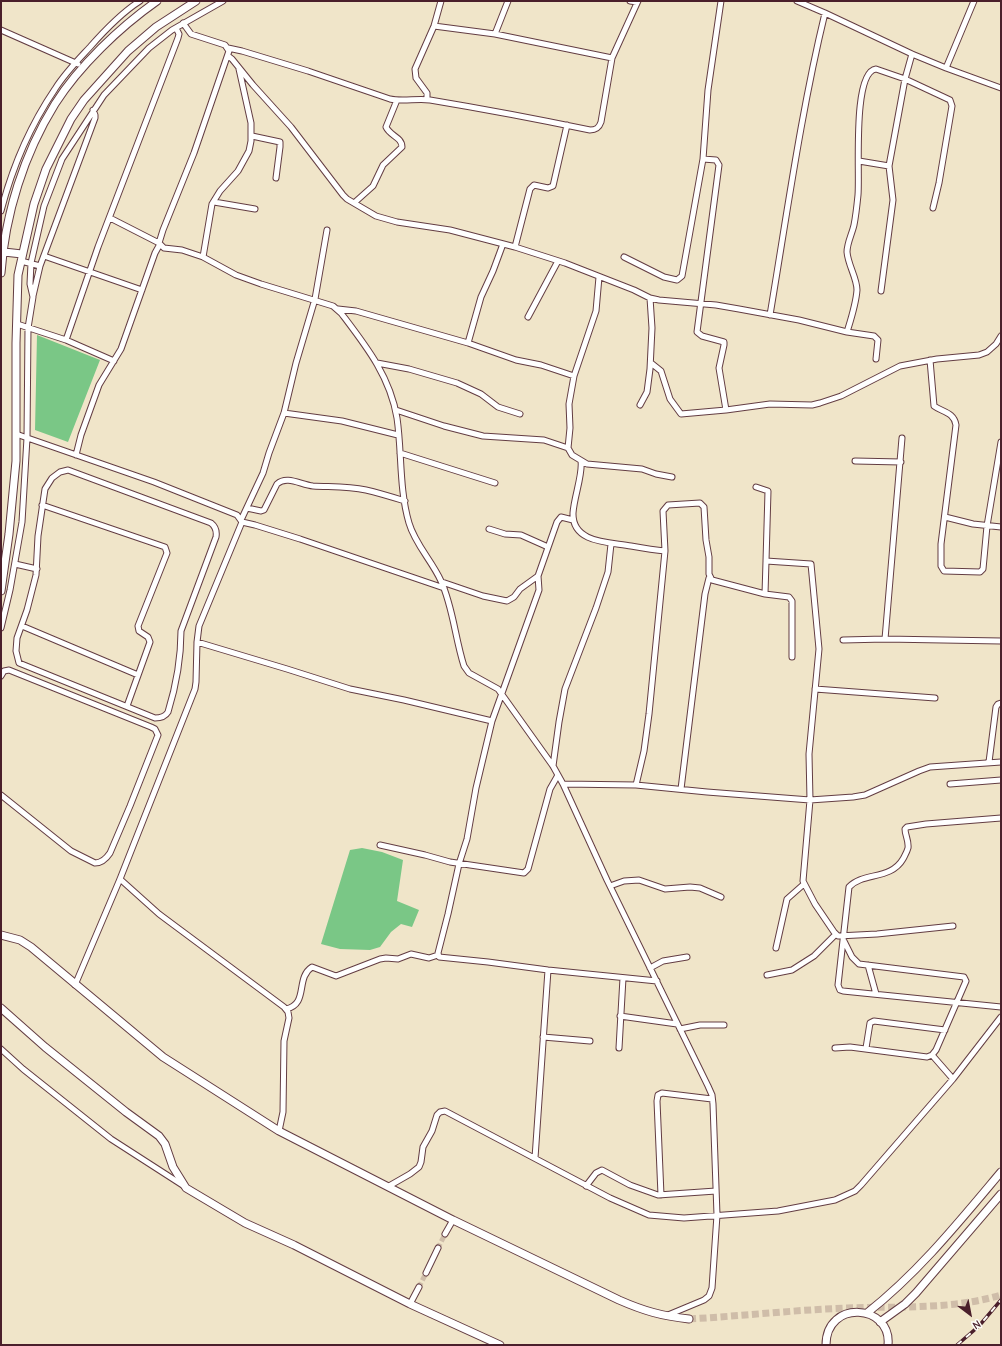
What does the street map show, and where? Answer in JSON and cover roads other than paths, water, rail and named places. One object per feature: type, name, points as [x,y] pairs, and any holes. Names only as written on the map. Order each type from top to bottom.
[{"type":"street","points":[[1,211],[12,174],[32,129],[56,88],[75,63],[100,36],[117,19],[140,1]]},
{"type":"street","points":[[1,273],[8,223],[27,160],[39,133],[56,103],[84,66],[116,34],[157,1]]},
{"type":"street","points":[[1,591],[14,495],[16,461],[18,275],[34,204],[44,175],[71,119],[84,100],[128,51],[156,27],[196,1]]},
{"type":"street","points":[[33,297],[30,284],[31,263],[44,206],[59,164],[104,95],[144,52],[183,23],[223,1]]},
{"type":"street","points":[[427,100],[427,93],[416,78],[415,69],[434,26],[441,1]]},
{"type":"street","points":[[495,34],[508,1]]},
{"type":"street","points":[[183,23],[191,34],[225,45],[228,48],[242,50],[397,100],[427,100],[483,108],[595,130],[599,128],[601,122],[612,58],[637,2],[630,1]]},
{"type":"street","points":[[624,257],[664,277],[678,280],[682,276],[703,159],[708,90],[721,1]]},
{"type":"street","points":[[797,1],[912,54],[1001,88]]},
{"type":"street","points":[[946,68],[974,1]]},
{"type":"street","points":[[770,315],[816,49],[824,13]]},
{"type":"street","points":[[434,26],[495,34],[612,58]]},
{"type":"street","points":[[66,340],[178,38],[179,34],[176,28]]},
{"type":"street","points":[[1,30],[84,66]]},
{"type":"street","points":[[76,455],[81,435],[99,385],[121,348],[155,253],[160,244],[163,230],[194,153],[228,56],[228,48]]},
{"type":"street","points":[[881,291],[893,200],[889,166],[905,79],[912,54]]},
{"type":"street","points":[[228,56],[291,127],[343,195],[372,214],[392,221],[450,230],[514,247],[558,261],[634,290],[650,298],[701,305],[716,305],[874,336],[878,340],[876,359]]},
{"type":"street","points":[[203,257],[211,207],[220,191],[238,171],[249,151],[252,136],[239,68]]},
{"type":"street","points":[[848,332],[857,288],[847,251],[854,226],[858,196],[861,95],[869,72],[876,69],[905,79],[948,98],[951,103],[939,183],[933,208]]},
{"type":"street","points":[[354,203],[373,186],[383,165],[402,147],[402,142],[400,139],[389,132],[386,128],[397,100]]},
{"type":"street","points":[[1,628],[22,522],[28,438],[28,328],[33,297],[40,266],[94,118],[94,110]]},
{"type":"street","points":[[514,247],[530,189],[534,185],[548,188],[553,186],[567,125]]},
{"type":"street","points":[[32,129],[39,133]]},
{"type":"street","points":[[252,136],[280,142],[276,178]]},
{"type":"street","points":[[703,159],[716,160],[719,165],[706,254],[697,332],[702,336],[722,340],[724,344],[719,368],[726,410]]},
{"type":"street","points":[[859,161],[889,166]]},
{"type":"street","points":[[214,202],[255,209]]},
{"type":"street","points":[[110,218],[167,249],[182,250],[203,257],[236,275],[333,306],[338,309],[377,363],[387,382],[396,410],[405,501],[410,526],[443,585],[466,669],[469,673],[494,686],[502,693],[553,766],[708,1086],[712,1099],[717,1215],[712,1288],[709,1296],[704,1300],[665,1316]]},
{"type":"street","points":[[75,985],[120,879],[195,689],[199,626],[247,508],[263,473],[284,413],[315,299],[327,230]]},
{"type":"street","points":[[468,343],[481,297],[503,244]]},
{"type":"street","points":[[4,252],[40,266]]},
{"type":"street","points":[[44,256],[91,271],[142,290]]},
{"type":"street","points":[[528,317],[558,261]]},
{"type":"street","points":[[599,277],[596,311],[574,376],[569,404],[570,428],[568,448],[572,455],[590,465],[642,469],[656,474],[672,477]]},
{"type":"street","points":[[640,405],[648,387],[651,363],[652,328],[650,298]]},
{"type":"street","points":[[338,309],[356,311],[468,343],[516,360],[542,365],[574,376]]},
{"type":"street","points":[[17,324],[66,340],[114,361]]},
{"type":"street","points":[[651,363],[661,371],[670,399],[679,413],[684,414],[726,410],[770,404],[812,405],[841,396],[896,367],[930,360],[979,355],[987,352],[996,344],[1001,336]]},
{"type":"street","points":[[930,360],[934,406],[949,413],[955,418],[956,425],[940,558],[942,569],[947,572],[982,571],[984,565],[987,526],[1001,442]]},
{"type":"street","points":[[377,363],[440,377],[457,383],[481,394],[498,407],[520,414]]},
{"type":"street","points":[[396,410],[444,426],[483,436],[544,440],[568,448]]},
{"type":"street","points":[[284,413],[342,421],[398,435]]},
{"type":"street","points":[[16,434],[161,484],[237,515],[242,521],[443,585],[483,596],[507,601],[538,576]]},
{"type":"street","points":[[885,639],[902,438]]},
{"type":"street","points":[[400,453],[495,483]]},
{"type":"street","points":[[581,461],[581,470],[573,512],[573,520],[581,533],[594,540],[611,544],[665,551]]},
{"type":"street","points":[[855,461],[900,462]]},
{"type":"street","points":[[68,470],[211,523],[214,526],[216,529],[216,537],[181,631],[181,647],[175,688],[168,712],[162,718],[156,718],[19,662],[16,651],[18,634],[27,610],[37,569],[38,536],[45,488],[49,481],[60,472],[68,470]]},
{"type":"street","points":[[247,508],[261,511],[264,510],[277,484],[280,481],[285,480],[311,486],[345,487],[366,490],[405,501]]},
{"type":"street","points":[[756,487],[768,491],[765,594]]},
{"type":"street","points":[[636,785],[644,751],[649,714],[665,551],[663,511],[668,505],[702,504],[709,557],[709,578],[705,594],[681,790]]},
{"type":"street","points":[[42,505],[165,547],[167,549],[168,553],[138,626],[139,631],[148,637],[150,642],[127,706]]},
{"type":"street","points":[[438,955],[459,864],[467,839],[476,788],[492,721],[539,590],[538,576],[558,519],[563,517],[573,520]]},
{"type":"street","points":[[945,517],[968,523],[1001,527]]},
{"type":"street","points":[[489,530],[505,534],[521,535],[548,547]]},
{"type":"street","points":[[553,766],[565,689],[608,572],[611,544]]},
{"type":"street","points":[[766,561],[811,564],[819,649],[809,754],[810,800],[804,884],[815,904],[836,934],[844,938],[953,926]]},
{"type":"street","points":[[14,564],[37,569]]},
{"type":"street","points":[[709,578],[714,581],[765,594],[787,596],[790,599],[792,657]]},
{"type":"street","points":[[22,626],[138,675]]},
{"type":"street","points":[[843,640],[885,639],[1001,641]]},
{"type":"street","points":[[197,642],[350,689],[492,721]]},
{"type":"street","points":[[1,676],[4,671],[9,670],[151,727],[155,729],[158,735],[110,853],[103,861],[99,863],[95,863],[71,851],[1,795]]},
{"type":"street","points":[[816,689],[935,698]]},
{"type":"street","points":[[989,762],[996,707],[1001,703]]},
{"type":"street","points":[[563,784],[636,785],[810,800],[865,795],[930,767],[1001,762]]},
{"type":"street","points":[[380,845],[425,855],[443,861],[521,874],[526,872],[550,790],[558,776]]},
{"type":"street","points":[[950,784],[1001,780]]},
{"type":"street","points":[[1001,818],[932,823],[907,827],[905,829],[908,847],[898,866],[891,871],[855,883],[850,887],[838,988],[843,991],[1001,1007]]},
{"type":"street","points":[[120,879],[159,914],[286,1009],[289,1018],[284,1041],[283,1112],[279,1131]]},
{"type":"street","points":[[610,886],[624,881],[639,880],[665,890],[700,888],[721,897]]},
{"type":"street","points":[[776,948],[787,900],[804,884]]},
{"type":"street","points":[[767,976],[792,970],[814,956],[836,934]]},
{"type":"street","points":[[1,935],[20,940],[30,947],[162,1056],[279,1131],[453,1220],[619,1300],[643,1310],[665,1316],[689,1319]]},
{"type":"street","points":[[835,1048],[846,1046],[927,1057],[932,1056],[966,981],[964,977],[860,964],[855,960],[844,938]]},
{"type":"street","points":[[286,1009],[293,1008],[298,1002],[304,980],[308,971],[312,968],[336,976],[380,959],[398,959],[411,954],[429,958],[438,955]]},
{"type":"street","points":[[438,955],[441,958],[657,981]]},
{"type":"street","points":[[650,968],[663,961],[688,957]]},
{"type":"street","points":[[868,965],[876,994]]},
{"type":"street","points":[[535,1158],[548,970]]},
{"type":"street","points":[[619,1048],[623,978]]},
{"type":"street","points":[[1,1008],[45,1047],[126,1112],[159,1136],[165,1144],[173,1167],[186,1188]]},
{"type":"street","points":[[620,1016],[677,1024]]},
{"type":"street","points":[[389,1186],[419,1167],[421,1162],[422,1147],[432,1131],[437,1115],[440,1112],[445,1111],[586,1186],[644,1214],[679,1218],[778,1211],[835,1200],[855,1190],[861,1185],[953,1079],[1001,1017]]},
{"type":"street","points":[[866,1048],[870,1023],[874,1021],[944,1030]]},
{"type":"street","points":[[680,1029],[697,1025],[724,1025]]},
{"type":"street","points":[[543,1037],[590,1041]]},
{"type":"street","points":[[1,1050],[111,1139],[186,1188],[245,1223],[294,1245],[410,1304],[500,1345]]},
{"type":"street","points":[[932,1056],[953,1079]]},
{"type":"street","points":[[661,1195],[658,1095],[662,1093],[712,1099]]},
{"type":"street","points":[[586,1186],[596,1173],[602,1170],[630,1185],[655,1194],[661,1195],[716,1191]]},
{"type":"street","points":[[866,1313],[904,1282],[954,1228],[1001,1172]]},
{"type":"street","points":[[880,1322],[905,1304],[916,1293],[1001,1194]]},
{"type":"street","points":[[445,1234],[453,1220]]},
{"type":"street","points":[[426,1273],[438,1248]]},
{"type":"street","points":[[410,1304],[419,1287]]},
{"type":"street","points":[[826,1345],[826,1337],[836,1319],[846,1314],[856,1312],[874,1316],[880,1322],[886,1331],[888,1345]]},
{"type":"tunnel","points":[[438,1248],[445,1234]]},
{"type":"tunnel","points":[[419,1287],[426,1273]]},
{"type":"tunnel","points":[[689,1319],[827,1309],[944,1305],[982,1300],[1001,1295]]},
{"type":"railway","points":[[957,1345],[979,1326],[1001,1300]]}]
